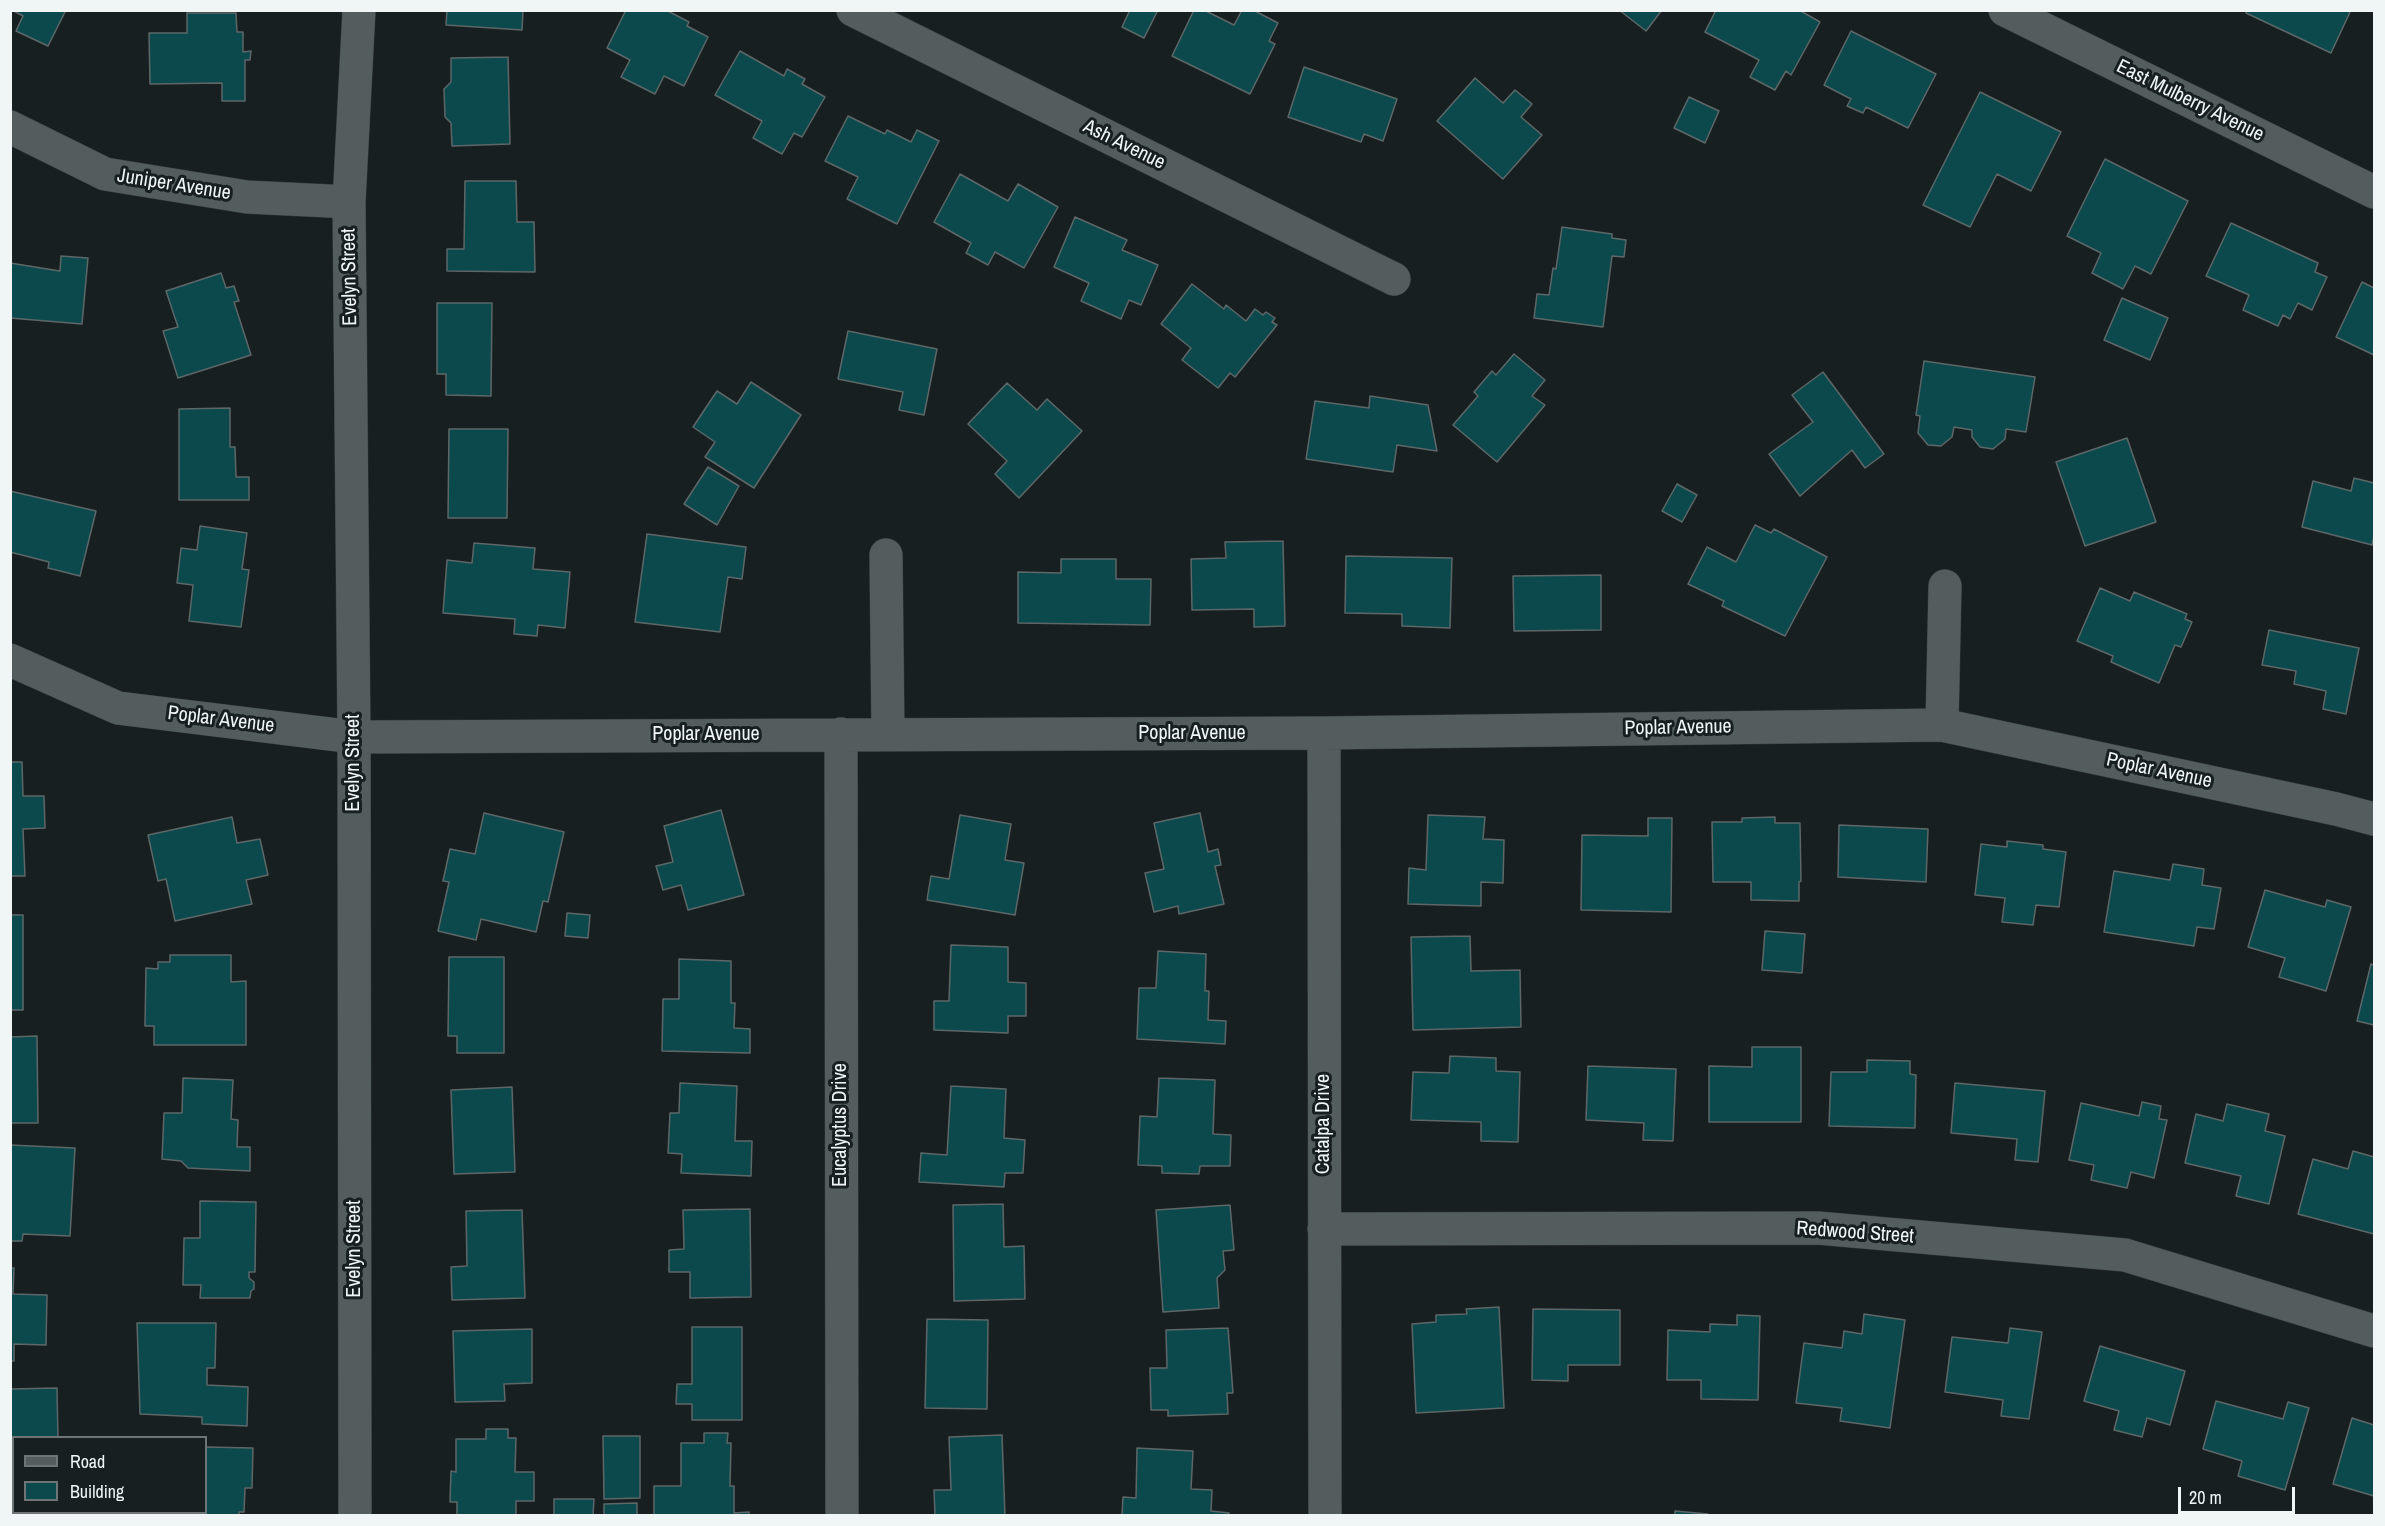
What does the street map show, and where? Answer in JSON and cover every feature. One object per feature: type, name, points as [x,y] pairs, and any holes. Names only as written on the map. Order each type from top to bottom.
[{"type":"street","name":"Evelyn Street","points":[[355,1515],[354,737],[349,202],[359,10]]},
{"type":"street","name":"Ash Avenue","points":[[854,10],[1394,279]]},
{"type":"street","name":"East Mulberry Avenue","points":[[2005,10],[2374,192]]},
{"type":"street","name":"Juniper Avenue","points":[[10,128],[105,174],[247,196],[349,202]]},
{"type":"street","points":[[886,555],[888,735]]},
{"type":"street","points":[[1942,724],[1945,586]]},
{"type":"street","name":"Poplar Avenue","points":[[10,660],[118,708],[354,737],[1324,733],[1942,724],[2374,819]]},
{"type":"street","name":"Catalpa Drive","points":[[1324,733],[1325,1515]]},
{"type":"street","name":"Eucalyptus Drive","points":[[841,734],[842,1515]]},
{"type":"street","name":"Redwood Street","points":[[1324,1229],[1818,1228],[2125,1255],[2374,1331]]},
{"type":"building","points":[[12,10],[66,10],[48,46],[16,31],[23,16]]},
{"type":"building","points":[[447,10],[523,10],[522,30],[446,25]]},
{"type":"building","points":[[626,10],[666,10],[689,22],[687,26],[708,37],[684,86],[664,76],[655,94],[621,77],[630,60],[607,48]]},
{"type":"building","points":[[1126,10],[1158,10],[1144,38],[1122,27],[1129,12]]},
{"type":"building","points":[[1194,10],[1204,10],[1234,25],[1242,10],[1253,10],[1278,23],[1269,41],[1275,44],[1250,94],[1172,56]]},
{"type":"building","points":[[1619,10],[1662,10],[1646,31]]},
{"type":"building","points":[[1716,10],[1799,10],[1820,22],[1791,75],[1786,71],[1775,90],[1750,77],[1759,60],[1705,32]]},
{"type":"building","points":[[2247,10],[2351,10],[2331,53],[2246,13]]},
{"type":"building","points":[[187,13],[236,13],[237,32],[243,32],[243,52],[251,51],[250,60],[245,60],[245,101],[222,101],[222,83],[150,84],[149,33],[187,33]]},
{"type":"building","points":[[1851,31],[1936,74],[1908,128],[1866,107],[1863,113],[1847,106],[1851,99],[1824,85]]},
{"type":"building","points":[[740,51],[784,76],[787,69],[805,79],[802,84],[825,97],[802,137],[794,133],[782,154],[753,138],[762,121],[715,95]]},
{"type":"building","points":[[508,57],[510,144],[452,146],[451,123],[445,117],[444,89],[451,82],[451,58]]},
{"type":"building","points":[[1304,67],[1397,99],[1383,141],[1364,134],[1361,142],[1288,117]]},
{"type":"building","points":[[1475,78],[1503,103],[1515,90],[1532,104],[1521,117],[1542,135],[1503,179],[1437,121]]},
{"type":"building","points":[[1980,92],[2061,132],[2031,191],[1997,174],[1970,227],[1923,205]]},
{"type":"building","points":[[1689,97],[1719,111],[1705,143],[1674,128]]},
{"type":"building","points":[[848,116],[885,134],[887,130],[911,142],[917,130],[939,141],[897,224],[847,199],[858,177],[825,161]]},
{"type":"building","points":[[2105,159],[2188,201],[2151,274],[2135,266],[2123,289],[2092,273],[2101,253],[2067,236]]},
{"type":"building","points":[[960,174],[1008,201],[1018,184],[1058,207],[1024,268],[995,252],[988,265],[966,253],[971,243],[934,222]]},
{"type":"building","points":[[465,181],[516,181],[517,222],[534,222],[535,272],[447,271],[447,249],[464,249]]},
{"type":"building","points":[[1075,217],[1127,240],[1122,250],[1158,265],[1141,305],[1129,300],[1121,319],[1081,301],[1089,283],[1054,267]]},
{"type":"building","points":[[2231,223],[2318,263],[2315,272],[2327,277],[2312,310],[2298,303],[2290,319],[2283,315],[2278,326],[2243,310],[2249,295],[2206,276]]},
{"type":"building","points":[[1562,227],[1612,234],[1612,238],[1626,240],[1624,257],[1612,256],[1603,327],[1534,318],[1537,294],[1549,295],[1553,268],[1556,269]]},
{"type":"building","points":[[61,256],[88,258],[82,324],[10,318],[10,263],[60,271]]},
{"type":"building","points":[[221,273],[226,288],[234,286],[239,301],[234,302],[251,355],[178,378],[163,331],[178,327],[166,291]]},
{"type":"building","points":[[2362,282],[2374,288],[2374,355],[2336,337]]},
{"type":"building","points":[[1192,284],[1224,309],[1226,305],[1246,321],[1255,309],[1263,315],[1266,312],[1275,318],[1272,322],[1277,325],[1235,377],[1230,373],[1218,388],[1182,360],[1191,348],[1161,324]]},
{"type":"building","points":[[2122,298],[2168,318],[2150,360],[2104,340]]},
{"type":"building","points":[[437,303],[492,303],[491,396],[446,395],[446,374],[437,374]]},
{"type":"building","points":[[848,331],[937,349],[924,415],[899,410],[903,392],[838,379]]},
{"type":"building","points":[[1514,354],[1545,380],[1532,396],[1545,405],[1497,462],[1453,425],[1478,396],[1474,392],[1492,371],[1496,375]]},
{"type":"building","points":[[1924,361],[2035,377],[2026,432],[2006,429],[2005,439],[1993,449],[1980,447],[1972,437],[1972,430],[1954,427],[1952,437],[1941,446],[1928,445],[1918,433],[1920,416],[1916,415]]},
{"type":"building","points":[[1823,372],[1884,454],[1865,468],[1852,450],[1800,496],[1769,454],[1813,422],[1792,395]]},
{"type":"building","points":[[751,382],[801,415],[754,488],[705,457],[715,442],[693,427],[717,391],[737,404]]},
{"type":"building","points":[[1007,383],[1037,410],[1047,399],[1082,431],[1019,498],[995,474],[1007,461],[968,424]]},
{"type":"building","points":[[1370,396],[1428,405],[1437,451],[1397,445],[1393,472],[1306,459],[1315,401],[1369,408]]},
{"type":"building","points":[[230,408],[230,447],[235,447],[236,477],[249,477],[249,500],[179,500],[179,409]]},
{"type":"building","points":[[449,429],[508,429],[507,518],[448,518]]},
{"type":"building","points":[[2127,438],[2156,522],[2085,546],[2056,462]]},
{"type":"building","points":[[708,467],[739,486],[717,525],[684,504]]},
{"type":"building","points":[[2354,478],[2374,483],[2372,545],[2302,527],[2313,481],[2351,491]]},
{"type":"building","points":[[1677,484],[1697,495],[1682,522],[1662,511]]},
{"type":"building","points":[[10,491],[96,511],[80,576],[48,568],[49,562],[10,552]]},
{"type":"building","points":[[1755,525],[1771,533],[1774,529],[1827,557],[1785,636],[1722,606],[1724,601],[1688,584],[1707,547],[1736,562]]},
{"type":"building","points":[[200,526],[247,533],[242,569],[249,570],[241,627],[189,621],[193,585],[177,583],[181,548],[197,550]]},
{"type":"building","points":[[647,534],[746,547],[742,579],[728,577],[720,632],[635,622]]},
{"type":"building","points":[[1283,541],[1285,626],[1254,627],[1254,609],[1192,610],[1191,559],[1226,558],[1225,542]]},
{"type":"building","points":[[474,543],[535,548],[533,569],[570,572],[565,628],[538,625],[537,636],[514,634],[515,619],[443,613],[447,560],[472,563]]},
{"type":"building","points":[[1346,556],[1452,558],[1450,628],[1402,626],[1402,614],[1345,613]]},
{"type":"building","points":[[1061,559],[1116,559],[1116,579],[1151,579],[1150,625],[1018,623],[1018,572],[1061,573]]},
{"type":"building","points":[[1601,575],[1601,630],[1514,631],[1513,576]]},
{"type":"building","points":[[2100,588],[2130,601],[2134,592],[2187,614],[2185,619],[2192,622],[2181,647],[2175,645],[2159,683],[2111,662],[2113,656],[2077,641]]},
{"type":"building","points":[[2269,630],[2359,648],[2346,714],[2323,709],[2326,691],[2294,684],[2296,671],[2262,665]]},
{"type":"building","points":[[10,762],[22,762],[23,796],[44,796],[45,828],[23,829],[25,876],[10,876]]},
{"type":"building","points":[[721,810],[744,895],[688,910],[681,885],[663,890],[656,866],[673,862],[664,826]]},
{"type":"building","points":[[484,813],[564,832],[548,902],[543,901],[536,932],[481,919],[476,940],[438,931],[449,882],[443,881],[450,849],[475,854]]},
{"type":"building","points":[[1200,813],[1208,852],[1218,849],[1221,865],[1215,866],[1224,904],[1179,914],[1178,906],[1154,912],[1145,873],[1164,869],[1154,823]]},
{"type":"building","points":[[960,815],[1011,824],[1005,860],[1024,863],[1015,915],[927,900],[931,876],[949,879]]},
{"type":"building","points":[[1428,815],[1485,817],[1483,839],[1504,840],[1503,883],[1481,882],[1481,906],[1408,904],[1409,868],[1426,870]]},
{"type":"building","points":[[232,817],[237,843],[260,839],[268,875],[246,880],[252,904],[175,921],[166,879],[158,881],[148,835]]},
{"type":"building","points":[[1775,817],[1775,823],[1800,823],[1799,901],[1751,900],[1751,882],[1713,882],[1712,822],[1742,822],[1742,818]]},
{"type":"building","points":[[1648,818],[1672,818],[1671,912],[1581,910],[1582,835],[1648,836]]},
{"type":"building","points":[[1839,825],[1928,829],[1926,882],[1838,877]]},
{"type":"building","points":[[2007,841],[2043,845],[2043,849],[2066,852],[2059,907],[2036,905],[2033,925],[2002,922],[2005,898],[1975,895],[1981,844],[2007,847]]},
{"type":"building","points":[[2173,864],[2204,869],[2202,885],[2221,888],[2214,929],[2197,927],[2194,946],[2104,932],[2114,871],[2170,880]]},
{"type":"building","points":[[2265,890],[2325,907],[2327,900],[2351,907],[2326,991],[2279,977],[2285,958],[2248,947]]},
{"type":"building","points":[[567,913],[590,915],[588,938],[565,936]]},
{"type":"building","points":[[10,915],[23,915],[23,1010],[10,1010]]},
{"type":"building","points":[[1765,931],[1805,934],[1802,973],[1762,970]]},
{"type":"building","points":[[1470,936],[1471,971],[1520,970],[1521,1027],[1413,1030],[1411,937]]},
{"type":"building","points":[[951,945],[1008,947],[1008,982],[1026,983],[1026,1016],[1008,1016],[1008,1033],[934,1030],[934,1001],[949,1001]]},
{"type":"building","points":[[1158,951],[1206,954],[1205,991],[1209,991],[1208,1020],[1226,1021],[1225,1044],[1137,1039],[1139,988],[1156,988]]},
{"type":"building","points":[[170,955],[231,955],[231,982],[246,981],[246,1045],[154,1045],[154,1026],[145,1026],[146,968],[158,969],[158,962],[170,962]]},
{"type":"building","points":[[449,957],[504,957],[504,1053],[457,1053],[457,1036],[448,1036]]},
{"type":"building","points":[[679,959],[731,961],[731,1003],[735,1003],[734,1028],[750,1029],[750,1053],[662,1051],[663,999],[679,999]]},
{"type":"building","points":[[2371,964],[2374,965],[2374,1025],[2357,1021]]},
{"type":"building","points":[[37,1036],[38,1123],[10,1123],[10,1037]]},
{"type":"building","points":[[1752,1047],[1801,1047],[1801,1122],[1709,1122],[1709,1066],[1752,1067]]},
{"type":"building","points":[[1450,1056],[1496,1058],[1496,1071],[1520,1072],[1518,1142],[1481,1141],[1481,1122],[1411,1120],[1413,1072],[1449,1073]]},
{"type":"building","points":[[1867,1060],[1910,1061],[1910,1074],[1916,1075],[1915,1128],[1829,1126],[1831,1072],[1867,1072]]},
{"type":"building","points":[[1588,1066],[1676,1069],[1673,1141],[1643,1140],[1644,1123],[1586,1120]]},
{"type":"building","points":[[183,1078],[233,1080],[231,1119],[238,1120],[237,1147],[250,1147],[250,1171],[188,1168],[181,1161],[162,1159],[164,1113],[182,1113]]},
{"type":"building","points":[[1159,1078],[1215,1080],[1213,1134],[1231,1135],[1230,1166],[1200,1166],[1199,1174],[1162,1173],[1162,1166],[1138,1165],[1140,1116],[1157,1117]]},
{"type":"building","points":[[680,1083],[737,1086],[735,1141],[752,1141],[751,1176],[681,1173],[682,1154],[668,1153],[670,1113],[679,1113]]},
{"type":"building","points":[[1955,1083],[2045,1091],[2038,1162],[2015,1160],[2017,1139],[1951,1133]]},
{"type":"building","points":[[951,1086],[1006,1089],[1004,1138],[1025,1140],[1023,1173],[1005,1173],[1004,1187],[919,1182],[921,1153],[947,1155]]},
{"type":"building","points":[[512,1087],[515,1172],[454,1174],[451,1090]]},
{"type":"building","points":[[2142,1102],[2161,1106],[2159,1119],[2167,1120],[2154,1178],[2131,1172],[2127,1188],[2091,1180],[2094,1165],[2069,1160],[2081,1103],[2139,1116]]},
{"type":"building","points":[[2227,1104],[2269,1114],[2265,1131],[2285,1136],[2269,1204],[2236,1196],[2241,1176],[2185,1163],[2196,1114],[2223,1121]]},
{"type":"building","points":[[10,1145],[75,1148],[70,1236],[23,1234],[22,1241],[10,1241]]},
{"type":"building","points":[[2353,1151],[2374,1157],[2374,1234],[2298,1214],[2313,1159],[2348,1169]]},
{"type":"building","points":[[200,1201],[256,1202],[255,1272],[249,1272],[249,1278],[254,1282],[254,1289],[251,1291],[250,1298],[200,1298],[201,1285],[183,1285],[184,1238],[200,1238]]},
{"type":"building","points":[[1003,1204],[1004,1247],[1024,1246],[1025,1299],[954,1301],[953,1205]]},
{"type":"building","points":[[1230,1205],[1234,1250],[1223,1251],[1225,1270],[1217,1278],[1219,1308],[1163,1312],[1156,1210]]},
{"type":"building","points":[[750,1209],[751,1297],[690,1298],[690,1272],[669,1272],[669,1250],[684,1249],[683,1210]]},
{"type":"building","points":[[522,1210],[525,1298],[452,1300],[451,1267],[467,1266],[466,1211]]},
{"type":"building","points":[[10,1268],[14,1268],[13,1294],[47,1295],[46,1345],[14,1344],[14,1361],[10,1361]]},
{"type":"building","points":[[1499,1307],[1504,1408],[1416,1413],[1412,1324],[1436,1322],[1436,1315],[1467,1314],[1466,1309]]},
{"type":"building","points":[[1533,1309],[1620,1310],[1620,1365],[1568,1365],[1568,1381],[1532,1380]]},
{"type":"building","points":[[1864,1314],[1905,1320],[1890,1428],[1840,1421],[1842,1408],[1796,1403],[1804,1343],[1842,1348],[1844,1331],[1862,1334]]},
{"type":"building","points":[[1737,1315],[1760,1316],[1758,1400],[1701,1399],[1701,1380],[1667,1380],[1668,1330],[1710,1332],[1710,1324],[1737,1325]]},
{"type":"building","points":[[927,1319],[988,1320],[987,1409],[925,1408]]},
{"type":"building","points":[[137,1323],[216,1323],[215,1368],[207,1368],[207,1385],[248,1387],[247,1426],[202,1424],[202,1417],[140,1414]]},
{"type":"building","points":[[692,1327],[742,1327],[742,1420],[692,1420],[692,1404],[676,1404],[677,1384],[692,1384]]},
{"type":"building","points":[[1228,1328],[1233,1393],[1227,1393],[1228,1414],[1168,1416],[1168,1410],[1151,1410],[1150,1368],[1167,1368],[1166,1330]]},
{"type":"building","points":[[2010,1328],[2042,1332],[2029,1419],[2001,1416],[2003,1400],[1945,1392],[1952,1337],[2008,1343]]},
{"type":"building","points":[[532,1329],[532,1383],[504,1384],[505,1401],[455,1402],[453,1331]]},
{"type":"building","points":[[2100,1346],[2185,1371],[2170,1425],[2147,1418],[2142,1437],[2114,1430],[2119,1411],[2084,1401]]},
{"type":"building","points":[[57,1388],[58,1436],[12,1436],[12,1489],[10,1489],[10,1389]]},
{"type":"building","points":[[2216,1401],[2283,1419],[2288,1402],[2309,1408],[2285,1490],[2238,1476],[2242,1461],[2203,1449]]},
{"type":"building","points":[[2352,1418],[2374,1425],[2374,1496],[2333,1484]]},
{"type":"building","points":[[486,1429],[508,1429],[508,1438],[516,1438],[515,1472],[534,1472],[534,1501],[516,1501],[516,1516],[457,1516],[457,1502],[450,1502],[451,1471],[456,1472],[456,1439],[486,1439]]},
{"type":"building","points":[[704,1433],[728,1433],[727,1443],[731,1443],[730,1486],[734,1486],[734,1513],[749,1512],[749,1516],[654,1516],[654,1486],[681,1486],[681,1443],[704,1443]]},
{"type":"building","points":[[1002,1435],[1005,1516],[935,1516],[934,1490],[951,1490],[949,1437]]},
{"type":"building","points":[[603,1436],[640,1436],[640,1498],[604,1499]]},
{"type":"building","points":[[207,1447],[253,1448],[252,1488],[245,1488],[244,1512],[239,1512],[239,1516],[183,1516],[184,1514],[207,1514]]},
{"type":"building","points":[[1137,1448],[1193,1451],[1191,1489],[1212,1490],[1211,1511],[1229,1513],[1229,1516],[1122,1516],[1123,1497],[1136,1498]]},
{"type":"building","points":[[554,1499],[594,1499],[593,1516],[554,1516]]},
{"type":"building","points":[[637,1503],[637,1516],[604,1516],[604,1504]]},
{"type":"building","points":[[10,1508],[12,1514],[36,1516],[10,1516]]},
{"type":"building","points":[[1675,1511],[1708,1514],[1708,1516],[1675,1516]]}]
